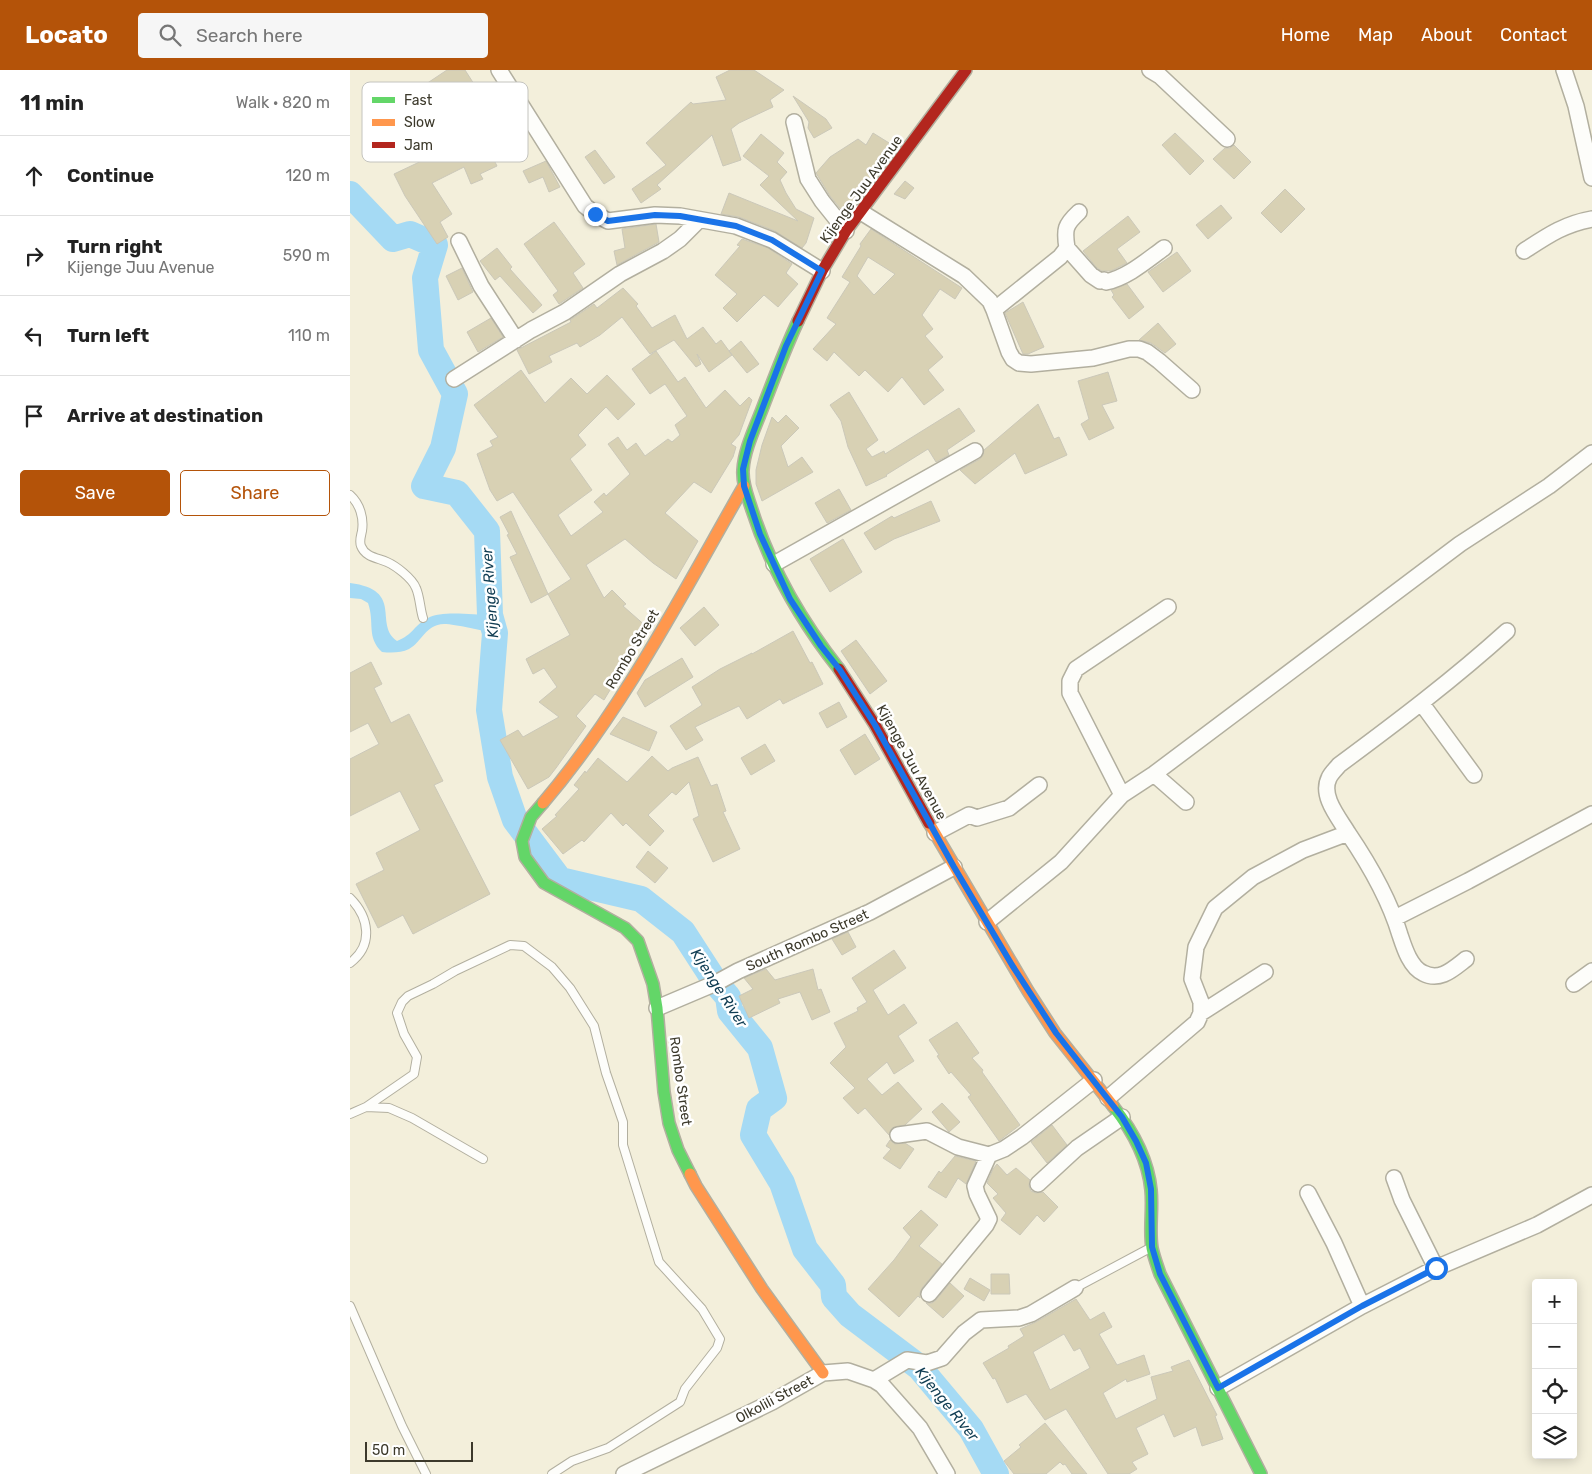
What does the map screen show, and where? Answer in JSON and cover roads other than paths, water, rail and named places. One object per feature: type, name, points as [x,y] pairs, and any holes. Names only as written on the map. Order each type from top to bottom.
[{"type":"street","points":[[499,70],[507,82]]},
{"type":"street","name":"Kijenge Juu Avenue","points":[[966,70],[846,231],[822,271],[786,346],[750,441],[743,469],[744,486],[760,534],[790,599],[821,646],[840,670],[875,725],[954,867],[1050,1026],[1122,1117],[1146,1163],[1151,1189],[1152,1247],[1160,1274],[1261,1474]]},
{"type":"street","points":[[1150,70],[1160,76],[1227,139]]},
{"type":"street","points":[[1564,70],[1576,106],[1592,178]]},
{"type":"street","points":[[528,116],[585,206],[608,221],[655,215],[680,216],[736,226],[772,240],[822,271]]},
{"type":"street","points":[[794,122],[808,179],[822,201],[846,231]]},
{"type":"street","points":[[862,212],[964,276],[990,301],[1009,352],[1013,359],[1019,363],[1031,364],[1093,358],[1129,349],[1139,349],[1159,360],[1192,390]]},
{"type":"street","points":[[1079,212],[1068,222],[1064,233],[1067,248],[1091,275],[1100,281],[1114,280],[1136,268],[1164,248]]},
{"type":"street","points":[[1524,251],[1553,232],[1574,222],[1592,219]]},
{"type":"street","points":[[454,379],[565,312],[620,274],[680,239],[699,220]]},
{"type":"street","points":[[459,241],[481,286],[516,340]]},
{"type":"street","points":[[994,310],[1060,257],[1067,248]]},
{"type":"street","points":[[774,564],[975,451]]},
{"type":"street","points":[[987,922],[1061,862],[1122,795],[1154,774],[1460,544],[1549,486],[1592,453]]},
{"type":"street","name":"Rombo Street","points":[[744,486],[615,706],[566,776],[531,817],[522,841],[525,857],[544,883],[625,928],[638,940],[653,984],[657,1008],[664,1092],[678,1150],[696,1186],[762,1289],[823,1373]]},
{"type":"street","points":[[1122,795],[1070,692],[1070,681],[1076,669],[1168,607]]},
{"type":"street","points":[[1466,959],[1441,976],[1421,973],[1414,967],[1408,956],[1395,918],[1368,863],[1331,804],[1327,791],[1329,778],[1339,765],[1422,704],[1507,631]]},
{"type":"street","points":[[1422,704],[1474,775]]},
{"type":"street","points":[[1154,774],[1186,802]]},
{"type":"street","points":[[935,833],[969,815],[977,818],[1009,808],[1039,784]]},
{"type":"street","points":[[1395,918],[1592,814]]},
{"type":"street","points":[[1202,1013],[1201,1002],[1192,979],[1196,947],[1215,908],[1252,876],[1303,850],[1348,833]]},
{"type":"street","name":"South Rombo Street","points":[[657,1008],[870,912],[954,867]]},
{"type":"street","points":[[1574,984],[1592,971]]},
{"type":"street","points":[[1108,1098],[1197,1022],[1202,1013],[1265,972]]},
{"type":"street","points":[[898,1135],[927,1131],[958,1147],[989,1154],[1004,1149],[1094,1080]]},
{"type":"street","points":[[1038,1184],[1077,1148],[1122,1117]]},
{"type":"street","points":[[929,1294],[989,1219],[975,1186],[989,1154]]},
{"type":"street","points":[[1394,1178],[1402,1200],[1436,1268]]},
{"type":"street","points":[[1308,1192],[1334,1243],[1362,1306]]},
{"type":"street","points":[[1218,1388],[1362,1306],[1436,1268],[1537,1225],[1592,1195]]},
{"type":"street","points":[[878,1378],[908,1360],[927,1363],[942,1358],[964,1333],[981,1320],[1019,1318],[1031,1314],[1075,1288]]},
{"type":"street","name":"Olkolili Street","points":[[624,1474],[772,1402],[823,1373],[848,1372],[878,1378],[920,1428],[947,1474]]},
{"type":"lane","points":[[350,495],[362,516],[361,547],[374,558],[395,566],[410,579],[416,587],[422,618]]},
{"type":"lane","points":[[350,898],[362,913],[365,920],[366,934],[363,947],[350,963]]},
{"type":"lane","points":[[350,1114],[366,1108],[414,1074],[417,1057],[404,1034],[397,1013],[402,1002],[408,996],[510,945],[524,946],[552,967],[570,988],[594,1026],[606,1073],[623,1122],[623,1145],[659,1262],[702,1309],[720,1340],[717,1348],[685,1389],[680,1402],[608,1448],[572,1461],[552,1474]]},
{"type":"lane","points":[[366,1108],[388,1108],[412,1118],[483,1159]]},
{"type":"lane","points":[[1075,1288],[1152,1247]]},
{"type":"lane","points":[[350,1306],[402,1426],[426,1474]]},
{"type":"water","points":[[350,583],[367,587],[377,593],[383,600],[387,626],[390,634],[397,641],[407,636],[423,621],[441,614],[490,615],[495,633],[455,625],[438,625],[432,627],[409,649],[396,652],[382,652],[372,635],[368,603],[361,599],[350,598]]},
{"type":"waterway","name":"Kijenge River","points":[[350,194],[393,239],[410,234],[435,245],[425,278],[431,350],[455,394],[443,448],[424,486],[457,493],[487,531],[490,615],[495,633],[489,710],[500,777],[515,820],[560,880],[641,899],[683,932],[716,983],[728,997],[730,1011],[760,1048],[774,1098],[759,1109],[753,1135],[782,1183],[805,1249],[833,1285],[834,1297],[850,1315],[919,1367],[971,1429],[996,1474]]}]
